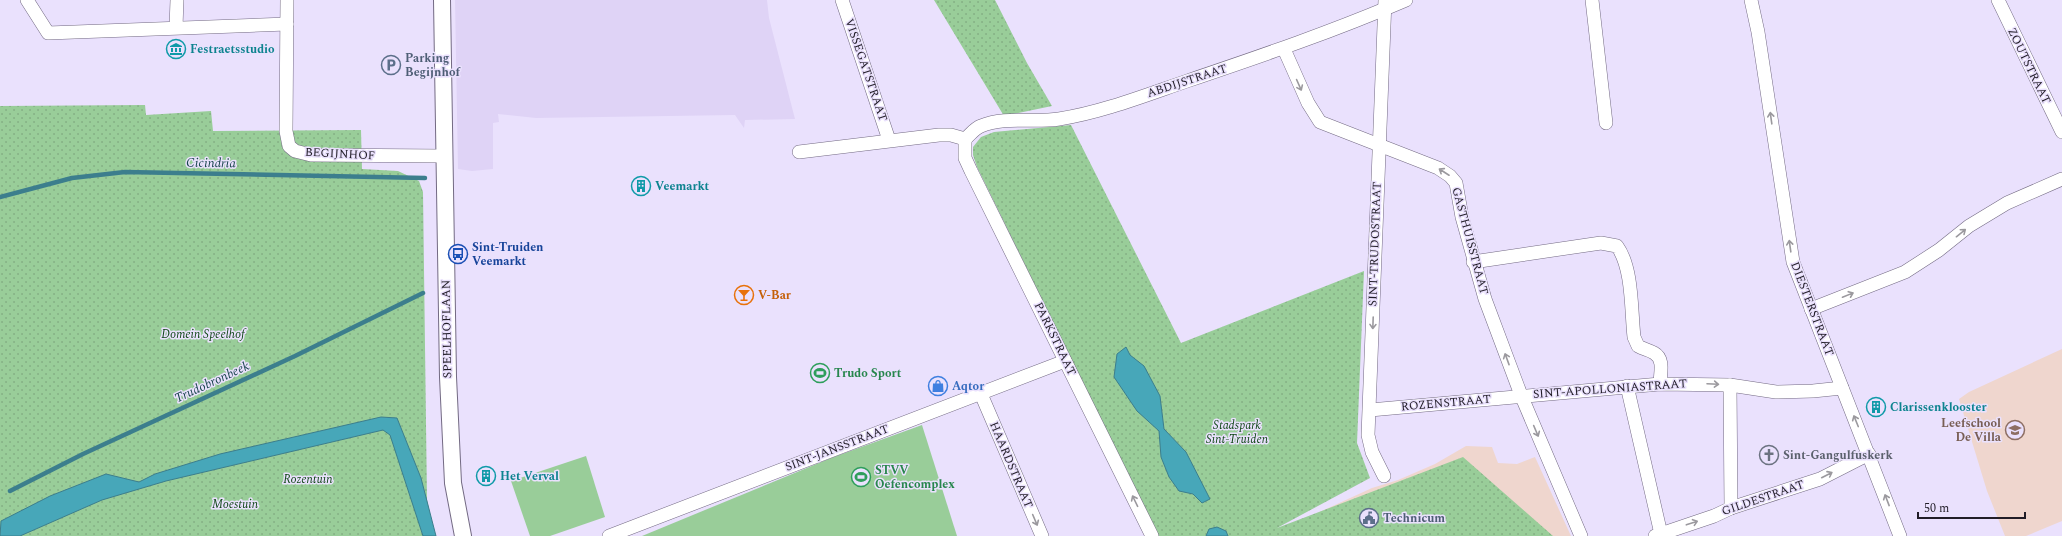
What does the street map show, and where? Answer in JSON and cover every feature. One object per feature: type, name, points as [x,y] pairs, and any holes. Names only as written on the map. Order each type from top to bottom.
[{"type":"street","points":[[27,0],[48,32],[134,31],[176,27],[288,24]]},
{"type":"street","points":[[176,27],[177,0]]},
{"type":"street","name":"BEGIJNHOF","points":[[287,0],[286,131],[288,146],[295,151],[318,155],[444,156]]},
{"type":"street","name":"SPEELHOFLAAN","points":[[442,0],[448,377],[453,484],[463,536]]},
{"type":"street","name":"VISSEGATSTRAAT","points":[[842,0],[889,140]]},
{"type":"street","name":"ABDIJSTRAAT","points":[[965,139],[980,126],[1000,121],[1026,122],[1060,119],[1110,106],[1284,49],[1385,4],[1406,0]]},
{"type":"street","points":[[1592,0],[1606,123]]},
{"type":"street","name":"DIESTERSTRAAT","points":[[1751,0],[1758,32],[1792,262],[1869,454],[1900,536]]},
{"type":"street","name":"ZOUTSTRAAT","points":[[1998,0],[2062,132]]},
{"type":"street","name":"SINT-TRUDOSTRAAT","points":[[1384,476],[1372,452],[1368,435],[1378,144],[1385,4]]},
{"type":"street","name":"GASTHUISSTRAAT","points":[[1284,49],[1308,103],[1320,122],[1438,168],[1450,176],[1456,183],[1462,217],[1473,262],[1521,395],[1581,536]]},
{"type":"street","points":[[799,152],[938,135],[951,135],[965,139]]},
{"type":"street","name":"PARKSTRAAT","points":[[965,139],[965,158],[971,171],[1152,536]]},
{"type":"street","points":[[1811,309],[1905,272],[1939,250],[1969,226],[2008,203],[2062,179]]},
{"type":"street","points":[[1473,262],[1601,243],[1617,246],[1624,255],[1627,269],[1634,338],[1638,346],[1654,352],[1659,357],[1661,365],[1660,384]]},
{"type":"street","name":"SINT-JANSSTRAAT","points":[[609,536],[1065,361]]},
{"type":"street","name":"SINT-APOLLONIASTRAAT","points":[[1521,395],[1660,384],[1730,385],[1776,392],[1813,391],[1842,388]]},
{"type":"street","points":[[1730,385],[1731,508]]},
{"type":"street","points":[[1627,386],[1658,535]]},
{"type":"street","name":"HAARDSTRAAT","points":[[981,394],[1042,536]]},
{"type":"street","name":"ROZENSTRAAT","points":[[1370,410],[1521,395]]},
{"type":"street","name":"GILDESTRAAT","points":[[1658,535],[1714,516],[1731,508],[1820,479],[1869,454]]},
{"type":"shaded area","points":[[455,0],[767,0],[769,18],[795,119],[745,120],[744,128],[735,115],[536,118],[498,114],[499,122],[493,123],[493,169],[472,171],[458,169]]},
{"type":"shaded area","name":"Leefschool De Villa","points":[[2062,349],[2062,521],[2026,536],[2005,536],[1987,491],[1959,399],[1969,392]]},
{"type":"shaded area","name":"Technicum","points":[[1466,446],[1492,447],[1498,463],[1517,464],[1535,457],[1571,536],[1281,536],[1278,531],[1372,488],[1398,480],[1435,464]]},
{"type":"green space","points":[[934,0],[995,0],[1027,63],[1052,106],[1004,116]]},
{"type":"green space","name":"Domein Speelhof","points":[[145,105],[146,115],[211,111],[213,131],[361,130],[362,169],[398,171],[419,181],[423,192],[427,500],[435,536],[0,536],[0,106]]},
{"type":"green space","name":"Stadspark Sint-Truiden","points":[[1071,125],[1181,343],[1364,271],[1357,443],[1370,478],[1277,528],[1463,457],[1553,536],[1158,536],[977,167],[973,155],[973,147],[981,137],[994,132]]},
{"type":"green space","name":"STVV Oefencomplex","points":[[922,425],[957,536],[642,536],[831,458]]},
{"type":"green space","points":[[586,456],[605,517],[550,536],[530,536],[511,481]]},
{"type":"water","points":[[1126,347],[1130,355],[1144,366],[1160,396],[1164,429],[1186,452],[1210,499],[1202,503],[1193,494],[1179,491],[1169,477],[1161,457],[1159,431],[1137,411],[1114,377],[1117,354]]},
{"type":"water","points":[[381,417],[397,418],[421,478],[436,536],[423,536],[390,435],[383,430],[166,481],[102,500],[20,536],[0,536],[1,521],[50,496],[106,474],[139,482],[155,474],[220,454]]},
{"type":"water","points":[[1217,527],[1226,531],[1228,536],[1206,536],[1209,529]]},
{"type":"waterway","name":"Cicindria","points":[[0,197],[72,178],[125,172],[425,178]]},
{"type":"waterway","name":"Trudobronbeek","points":[[10,491],[83,454],[295,356],[423,293]]},
{"type":"place","name":"Festraetsstudio","points":[[176,49]]},
{"type":"place","name":"Parking Begijnhof","points":[[391,65]]},
{"type":"place","name":"Veemarkt","points":[[641,186]]},
{"type":"place","name":"Sint-Truiden Veemarkt","points":[[458,254]]},
{"type":"place","name":"V-Bar","points":[[744,295]]},
{"type":"place","name":"Trudo Sport","points":[[820,373]]},
{"type":"place","name":"Aqtor","points":[[938,386]]},
{"type":"place","name":"Clarissenklooster","points":[[1876,407]]},
{"type":"place","name":"Leefschool De Villa","points":[[2015,430]]},
{"type":"place","name":"Sint-Gangulfuskerk","points":[[1769,455]]},
{"type":"place","name":"Het Verval","points":[[486,476]]},
{"type":"place","name":"STVV Oefencomplex","points":[[861,477]]},
{"type":"place","name":"Technicum","points":[[1369,518]]},
{"type":"park label","name":"Rozentuin","points":[[308,479]]},
{"type":"park label","name":"Moestuin","points":[[235,504]]}]
